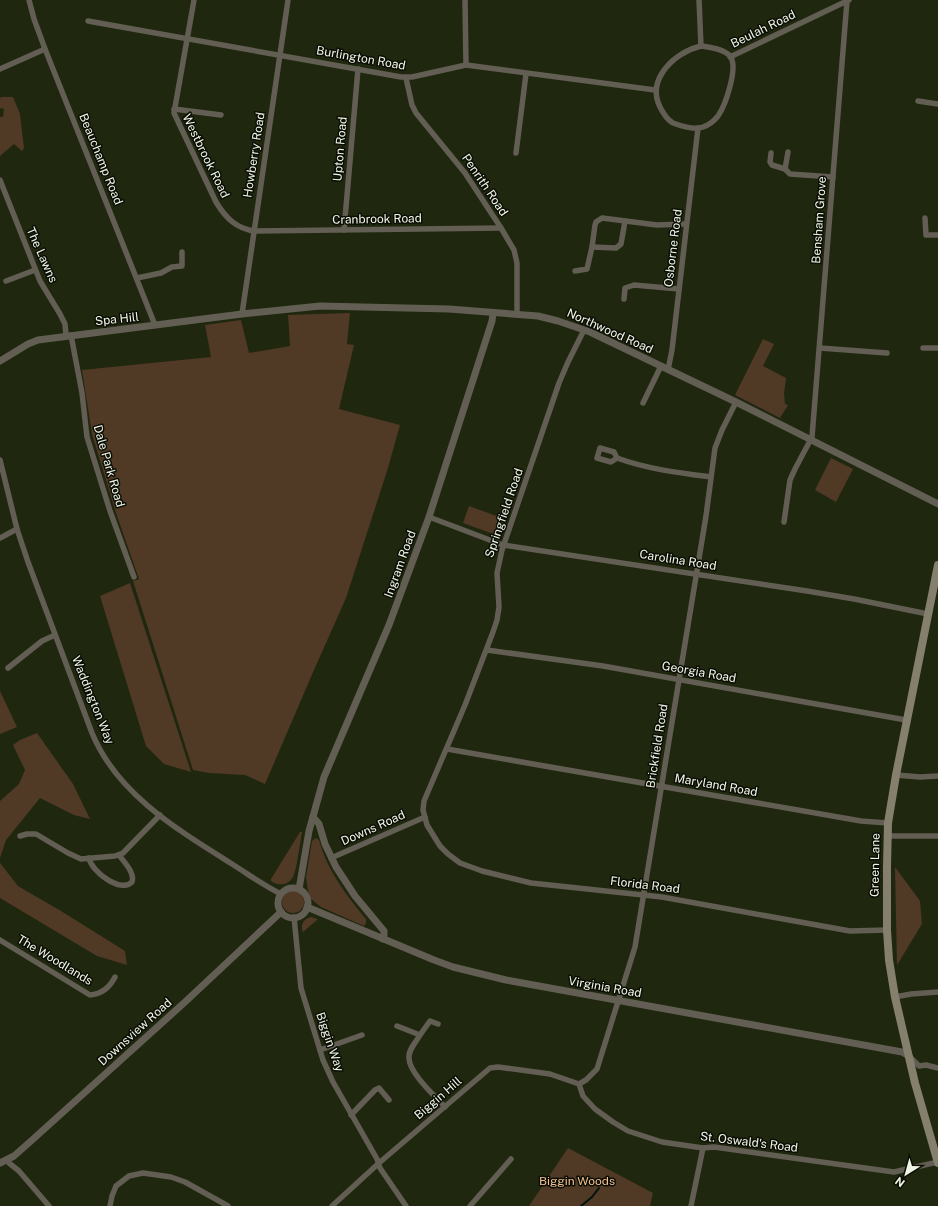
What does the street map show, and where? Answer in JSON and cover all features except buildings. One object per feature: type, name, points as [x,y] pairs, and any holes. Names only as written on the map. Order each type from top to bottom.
[{"type":"main road","name":"Green Lane","points":[[938,565],[906,720],[887,836],[887,930],[889,960],[895,997],[909,1056],[938,1163]]},
{"type":"street","name":"Beauchamp Road","points":[[29,0],[45,49],[155,325]]},
{"type":"street","name":"Westbrook Road","points":[[194,0],[174,116],[220,209],[234,224],[244,229],[253,231]]},
{"type":"street","name":"Howberry Road","points":[[242,314],[288,0]]},
{"type":"street","points":[[465,0],[466,65]]},
{"type":"street","points":[[699,0],[701,46]]},
{"type":"street","name":"Beulah Road","points":[[730,57],[848,0]]},
{"type":"street","name":"Bensham Grove","points":[[784,522],[790,480],[812,437],[848,0]]},
{"type":"street","name":"Burlington Road","points":[[88,20],[406,78],[466,65],[655,90]]},
{"type":"street","points":[[701,46],[723,52],[730,57],[733,64],[732,78],[722,110],[713,121],[703,127],[698,128],[676,124],[668,119],[659,106],[655,90],[660,76],[670,63],[684,53],[701,46]]},
{"type":"street","points":[[0,69],[45,49]]},
{"type":"street","name":"Upton Road","points":[[344,230],[358,69]]},
{"type":"street","points":[[516,153],[526,74]]},
{"type":"street","name":"Penrith Road","points":[[406,78],[411,102],[416,113],[460,167],[514,250],[517,258],[517,314]]},
{"type":"street","points":[[918,101],[938,104]]},
{"type":"street","points":[[174,109],[221,115]]},
{"type":"street","name":"Osborne Road","points":[[668,370],[670,367],[698,128]]},
{"type":"street","points":[[785,169],[788,152]]},
{"type":"street","points":[[771,153],[770,162],[772,165],[785,169],[790,174],[833,178]]},
{"type":"street","name":"The Lawns","points":[[0,180],[35,270],[60,314],[68,335]]},
{"type":"street","points":[[575,272],[586,269],[592,246],[595,225],[602,218],[657,225],[686,224]]},
{"type":"street","points":[[925,218],[926,235],[938,235]]},
{"type":"street","points":[[592,246],[619,247],[621,244],[625,221]]},
{"type":"street","name":"Cranbrook Road","points":[[253,231],[501,228]]},
{"type":"street","points":[[137,278],[161,273],[172,267],[182,266],[182,252]]},
{"type":"street","points":[[6,281],[35,270]]},
{"type":"street","points":[[624,299],[625,288],[627,286],[634,285],[679,289]]},
{"type":"street","name":"Northwood Road","points":[[242,314],[320,306],[449,309],[478,311],[493,314],[500,312],[534,316],[558,321],[584,330],[736,402],[938,504]]},
{"type":"street","name":"Spa Hill","points":[[0,361],[33,341],[68,335],[242,314]]},
{"type":"street","name":"Ingram Road","points":[[299,889],[313,817],[324,777],[373,665],[429,517],[489,332],[493,314]]},
{"type":"street","name":"Springfield Road","points":[[425,817],[423,806],[424,800],[447,749],[487,650],[497,620],[499,599],[497,573],[503,544],[559,383],[584,330]]},
{"type":"street","name":"Dale Park Road","points":[[68,335],[82,393],[87,437],[110,511],[134,577]]},
{"type":"street","points":[[820,348],[887,353]]},
{"type":"street","points":[[923,348],[938,348]]},
{"type":"street","points":[[643,403],[661,366]]},
{"type":"street","name":"Brickfield Road","points":[[579,1084],[586,1080],[597,1069],[635,947],[717,441],[736,402]]},
{"type":"street","points":[[617,458],[659,470],[711,477]]},
{"type":"street","name":"Waddington Way","points":[[0,460],[17,529],[55,635],[92,733],[112,769],[127,787],[160,815],[202,845],[281,894]]},
{"type":"street","name":"Carolina Road","points":[[429,517],[503,544],[854,598],[928,614]]},
{"type":"street","points":[[0,538],[17,529]]},
{"type":"street","points":[[8,668],[42,641],[55,635]]},
{"type":"street","name":"Georgia Road","points":[[487,650],[596,665],[906,720]]},
{"type":"street","name":"Maryland Road","points":[[447,749],[861,821],[888,823]]},
{"type":"street","points":[[896,775],[920,777],[938,776]]},
{"type":"street","points":[[20,836],[36,834],[74,856],[81,858],[120,855],[160,815]]},
{"type":"street","points":[[313,817],[319,824],[331,858],[355,896],[384,931],[383,939]]},
{"type":"street","name":"Downs Road","points":[[331,858],[425,817]]},
{"type":"street","name":"Florida Road","points":[[425,817],[430,832],[444,850],[460,863],[482,872],[531,883],[644,894],[850,931],[887,930]]},
{"type":"street","points":[[887,836],[938,836]]},
{"type":"street","points":[[89,858],[92,866],[102,875],[120,886],[127,886],[132,882],[133,877],[120,855]]},
{"type":"street","points":[[296,888],[305,894],[307,897],[307,907],[303,914],[294,917],[288,916],[282,912],[278,903],[281,894],[288,889],[296,888]]},
{"type":"street","name":"Virginia Road","points":[[307,907],[428,958],[479,974],[902,1052],[909,1056]]},
{"type":"street","name":"Downsview Road","points":[[0,1163],[19,1152],[282,912]]},
{"type":"street","name":"Biggin Way","points":[[294,917],[302,988],[320,1050],[333,1082],[379,1163],[380,1168],[406,1206]]},
{"type":"street","name":"The Woodlands","points":[[0,940],[90,995],[96,995],[105,990],[112,983],[115,976]]},
{"type":"street","points":[[895,997],[938,992]]},
{"type":"street","points":[[438,1024],[430,1021],[420,1035],[410,1053],[410,1064],[417,1076],[445,1107]]},
{"type":"street","points":[[397,1026],[420,1035]]},
{"type":"street","points":[[320,1050],[362,1035]]},
{"type":"street","points":[[909,1056],[919,1066],[926,1065],[938,1068]]},
{"type":"street","name":"Biggin Hill","points":[[332,1206],[379,1163],[485,1072],[492,1068],[550,1074],[579,1084]]},
{"type":"street","name":"St. Oswald's Road","points":[[579,1084],[583,1096],[588,1103],[604,1117],[620,1126],[651,1139],[703,1148],[714,1147],[894,1172],[938,1163]]},
{"type":"street","points":[[351,1115],[375,1090],[379,1088],[389,1100]]},
{"type":"street","points":[[691,1206],[703,1148]]},
{"type":"street","points":[[8,1159],[9,1164],[19,1171],[49,1206]]},
{"type":"street","points":[[470,1206],[511,1159]]},
{"type":"street","points":[[110,1206],[116,1186],[129,1176],[142,1173],[170,1177],[185,1182],[228,1206]]},
{"type":"green space","points":[[13,97],[20,114],[24,148],[22,151],[14,144],[0,156],[0,117],[3,117],[4,109],[0,108],[0,98]]},
{"type":"green space","points":[[350,313],[347,344],[354,345],[339,409],[400,425],[388,468],[346,598],[265,784],[245,775],[209,773],[193,770],[133,581],[139,579],[116,513],[92,434],[82,370],[211,357],[205,325],[241,320],[249,353],[290,346],[288,315]]},
{"type":"green space","points":[[763,339],[774,344],[763,366],[786,378],[784,394],[785,404],[788,405],[780,418],[735,395]]},
{"type":"green space","points":[[831,458],[853,469],[836,502],[815,490]]},
{"type":"green space","points":[[469,506],[505,519],[499,536],[463,523]]},
{"type":"green space","points":[[130,583],[191,772],[164,764],[146,746],[100,596]]},
{"type":"green space","points":[[0,691],[17,727],[0,734]]},
{"type":"green space","points":[[37,733],[73,784],[90,819],[74,815],[40,798],[6,840],[0,858],[0,801],[19,784],[25,770],[13,745],[20,740]]},
{"type":"green space","points":[[300,832],[302,832],[293,877],[286,884],[274,883],[271,879]]},
{"type":"green space","points":[[316,838],[319,840],[322,851],[338,882],[366,919],[364,926],[321,907],[311,899],[306,877],[312,841]]},
{"type":"green space","points":[[0,863],[18,886],[125,951],[127,965],[97,956],[0,898]]},
{"type":"green space","points":[[895,867],[920,901],[922,924],[897,965]]},
{"type":"green space","points":[[293,891],[301,894],[304,902],[301,910],[293,913],[285,910],[282,902],[285,894]]},
{"type":"green space","points":[[311,917],[317,920],[303,932],[303,923],[306,919]]},
{"type":"green space","name":"Biggin Woods","points":[[568,1148],[653,1193],[650,1206],[529,1206]]},
{"type":"waterway","points":[[581,1206],[592,1197],[599,1188]]}]
